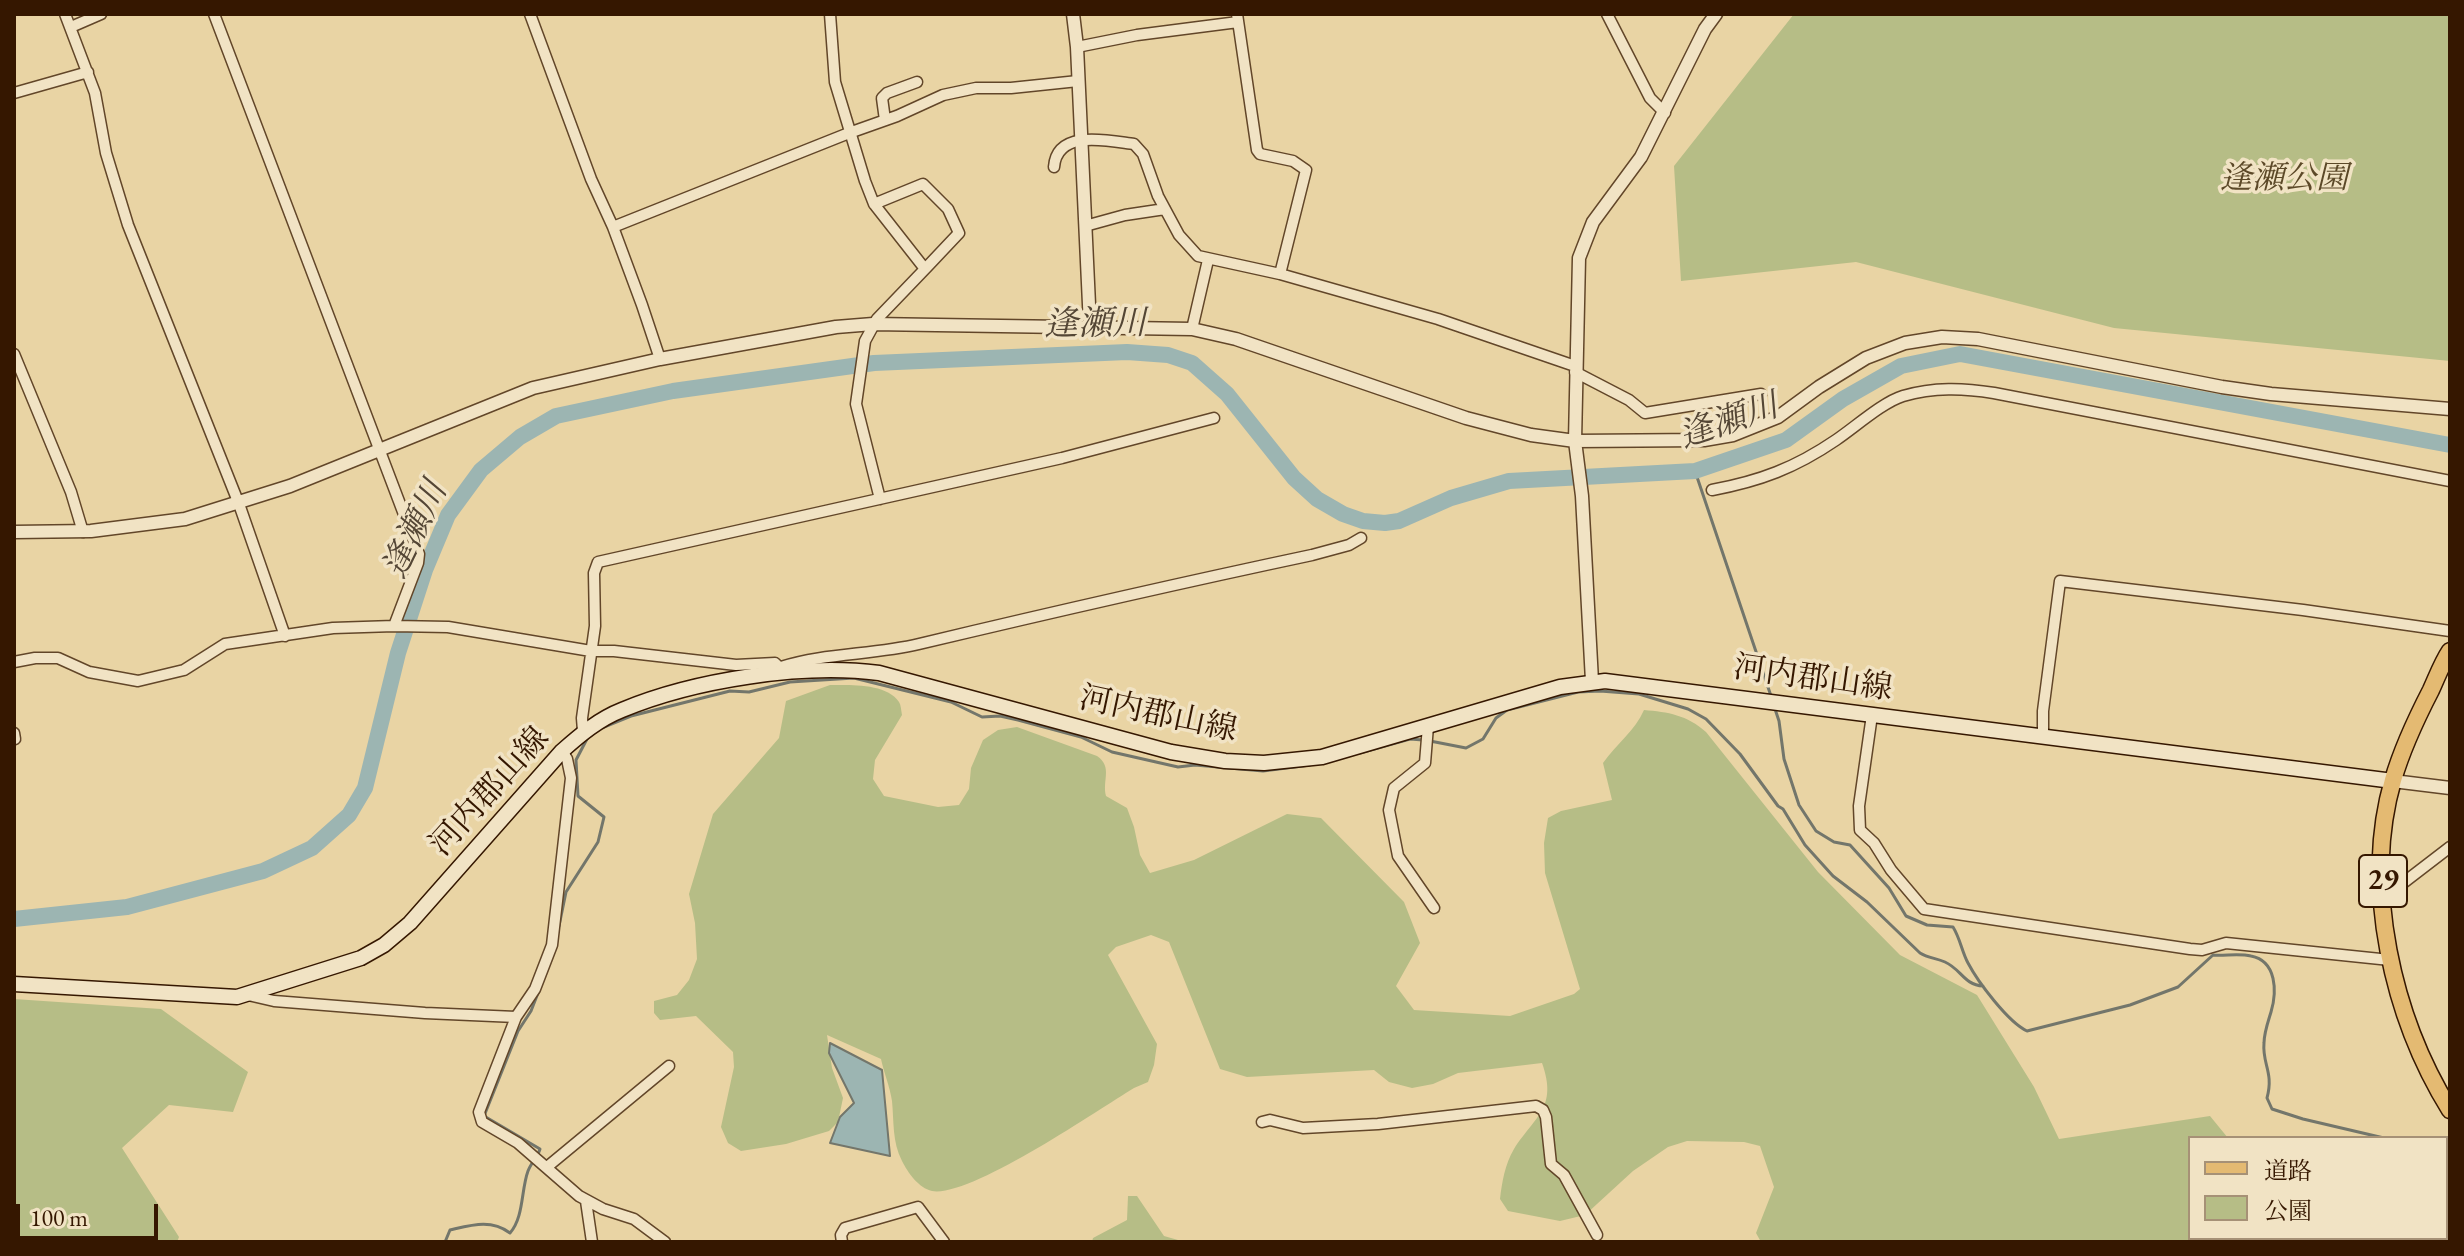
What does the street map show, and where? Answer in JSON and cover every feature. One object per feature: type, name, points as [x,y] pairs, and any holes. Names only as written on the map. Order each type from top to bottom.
[{"type":"main road","name":"29","points":[[2449,655],[2416,717],[2393,781],[2385,826],[2383,894],[2390,960],[2412,1036],[2422,1061],[2450,1110]]},
{"type":"main road","name":"河内郡山線","points":[[14,984],[180,995],[248,995],[348,963],[384,945],[410,923],[583,731],[620,710],[673,693],[783,670],[849,669],[879,673],[1171,752],[1225,761],[1264,763],[1322,757],[1560,687],[1592,681],[1625,682],[2393,781]]},
{"type":"street","points":[[65,14],[95,93],[112,179],[128,225],[239,504],[285,636]]},
{"type":"street","points":[[71,27],[101,14]]},
{"type":"street","points":[[214,14],[420,558],[394,626]]},
{"type":"street","points":[[530,14],[591,179],[613,227],[660,359]]},
{"type":"street","points":[[830,14],[835,82],[874,204],[925,269]]},
{"type":"street","points":[[1073,14],[1090,326]]},
{"type":"street","points":[[1607,14],[1650,98],[1665,113]]},
{"type":"street","points":[[1592,681],[1582,496],[1576,444],[1579,258],[1585,238],[1605,203],[1641,157],[1705,29],[1716,14]]},
{"type":"street","points":[[1077,47],[1237,18],[1257,150],[1260,154],[1293,161],[1306,170],[1280,274]]},
{"type":"street","points":[[14,93],[88,72]]},
{"type":"street","points":[[613,227],[961,90],[1078,81]]},
{"type":"street","points":[[885,120],[882,98],[887,93],[917,82]]},
{"type":"street","points":[[1054,167],[1059,153],[1075,141],[1098,139],[1139,147],[1165,209],[1187,247],[1208,260],[1280,274],[1438,319],[1575,369],[1629,400],[1645,413],[1761,394]]},
{"type":"street","points":[[874,204],[923,184],[948,209],[959,233],[873,324],[865,341],[856,404],[880,499]]},
{"type":"street","points":[[1085,226],[1125,215],[1165,209]]},
{"type":"street","points":[[1192,329],[1208,260]]},
{"type":"street","points":[[14,532],[83,532],[185,519],[239,504],[533,388],[660,359],[836,327],[873,324],[1192,329],[1236,339],[1466,418],[1576,444],[1704,440],[1733,435],[1778,417],[1866,358],[1905,343],[1942,337],[1978,339],[2234,389],[2450,409]]},
{"type":"street","points":[[14,354],[71,492],[83,532]]},
{"type":"street","points":[[1712,490],[1752,482],[1787,470],[1899,397],[1934,389],[1958,388],[2009,395],[2450,481]]},
{"type":"street","points":[[583,731],[582,718],[595,626],[594,573],[598,562],[1062,458],[1214,418]]},
{"type":"street","points":[[14,662],[58,658],[89,672],[138,681],[184,670],[225,644],[333,628],[434,626],[591,651],[736,665],[775,663],[783,670],[810,659],[917,645],[1312,555],[1349,545],[1361,538]]},
{"type":"street","points":[[2043,737],[2060,581],[2450,631]]},
{"type":"street","points":[[1872,715],[1859,806],[1860,830],[1874,843],[1891,870],[1924,909],[2190,949],[2202,950],[2226,943],[2390,960]]},
{"type":"street","points":[[1428,726],[1425,763],[1394,788],[1389,810],[1398,856],[1434,908]]},
{"type":"street","points":[[562,751],[571,778],[552,945],[535,989],[516,1017],[479,1112],[480,1120],[518,1143],[586,1201],[634,1219],[665,1242]]},
{"type":"street","points":[[2393,781],[2450,788]]},
{"type":"street","points":[[2383,894],[2394,890],[2450,847]]},
{"type":"street","points":[[248,995],[274,1001],[516,1017]]},
{"type":"street","points":[[547,1167],[669,1066]]},
{"type":"street","points":[[1262,1122],[1270,1120],[1303,1128],[1378,1124],[1536,1106],[1543,1110],[1546,1117],[1551,1164],[1569,1184],[1597,1235]]},
{"type":"street","points":[[586,1201],[592,1242]]},
{"type":"street","points":[[842,1242],[841,1235],[845,1228],[918,1207],[944,1242]]},
{"type":"green space","name":"逢瀬公園","points":[[1794,14],[2450,14],[2450,361],[2114,328],[1856,262],[1681,281],[1674,166]]},
{"type":"green space","points":[[830,685],[857,685],[886,691],[900,703],[902,715],[875,760],[873,779],[884,796],[938,807],[959,805],[969,789],[971,768],[983,740],[998,730],[1017,727],[1097,756],[1106,769],[1106,796],[1127,808],[1140,855],[1150,873],[1194,860],[1287,814],[1321,818],[1404,902],[1420,943],[1396,986],[1414,1010],[1510,1016],[1574,994],[1580,989],[1545,873],[1544,843],[1548,818],[1561,811],[1612,800],[1603,763],[1644,710],[1684,718],[1706,732],[1818,872],[1900,955],[1977,995],[2034,1087],[2059,1139],[2210,1116],[2226,1136],[2188,1136],[2188,1240],[2310,1242],[1761,1242],[1756,1233],[1774,1187],[1760,1146],[1744,1142],[1687,1141],[1668,1147],[1633,1171],[1585,1215],[1560,1221],[1508,1211],[1500,1199],[1506,1167],[1514,1149],[1546,1101],[1546,1078],[1542,1063],[1458,1073],[1433,1084],[1412,1088],[1389,1082],[1374,1070],[1247,1077],[1220,1069],[1169,942],[1151,935],[1116,947],[1108,955],[1157,1044],[1148,1082],[1003,1168],[950,1190],[932,1191],[923,1187],[904,1166],[899,1154],[891,1096],[881,1059],[827,1035],[832,1068],[843,1098],[838,1122],[829,1131],[786,1144],[741,1151],[728,1143],[721,1127],[734,1067],[733,1052],[696,1016],[660,1020],[654,1013],[654,1001],[677,995],[689,980],[697,959],[695,923],[689,894],[713,814],[779,738],[786,701]]},
{"type":"green space","points":[[14,999],[161,1009],[248,1072],[233,1112],[169,1105],[122,1148],[179,1237],[177,1242],[14,1242]]},
{"type":"green space","points":[[1128,1196],[1137,1196],[1164,1236],[1185,1242],[1092,1242],[1093,1238],[1127,1220]]},
{"type":"water","points":[[830,1043],[882,1070],[890,1156],[830,1143],[840,1117],[854,1103],[829,1053]]},
{"type":"waterway","name":"逢瀬川","points":[[14,919],[127,907],[263,871],[312,848],[349,815],[365,788],[398,653],[425,570],[448,515],[481,470],[520,437],[556,416],[673,391],[874,363],[1127,352],[1168,355],[1192,363],[1227,394],[1294,478],[1317,499],[1343,514],[1363,521],[1385,523],[1399,521],[1451,498],[1509,481],[1695,471],[1786,440],[1843,399],[1901,366],[1960,354],[2450,445]]},
{"type":"waterway","points":[[1695,471],[1772,699]]},
{"type":"waterway","points":[[604,727],[631,716],[730,691],[749,692],[790,682],[854,678],[951,702],[982,717],[1000,716],[1018,720],[1081,737],[1112,752],[1178,767],[1195,765],[1263,771],[1310,765]]},
{"type":"waterway","points":[[1430,741],[1466,748],[1483,739],[1496,718],[1507,710],[1578,692],[1639,694],[1688,709],[1706,719],[1740,754],[1783,809],[1805,845],[1833,876],[1867,902],[1920,953],[1945,962],[1971,983],[1983,986]]},
{"type":"waterway","points":[[1774,706],[1784,759],[1799,805],[1816,831],[1834,842],[1850,845],[1889,888],[1906,916],[1927,925],[1953,927],[1966,959],[1979,980],[2019,1026],[2027,1031],[2130,1005],[2178,987],[2213,955],[2251,956],[2266,964],[2273,978],[2273,1004],[2264,1050],[2269,1081],[2267,1098],[2272,1109],[2375,1136]]},
{"type":"waterway","points":[[559,926],[566,892],[598,842],[604,817],[578,796],[576,760],[588,737]]},
{"type":"waterway","points":[[1360,753],[1410,739],[1423,740]]},
{"type":"waterway","points":[[445,1242],[450,1230],[488,1225],[510,1233],[515,1227],[528,1171],[540,1149],[484,1116],[552,957]]}]
